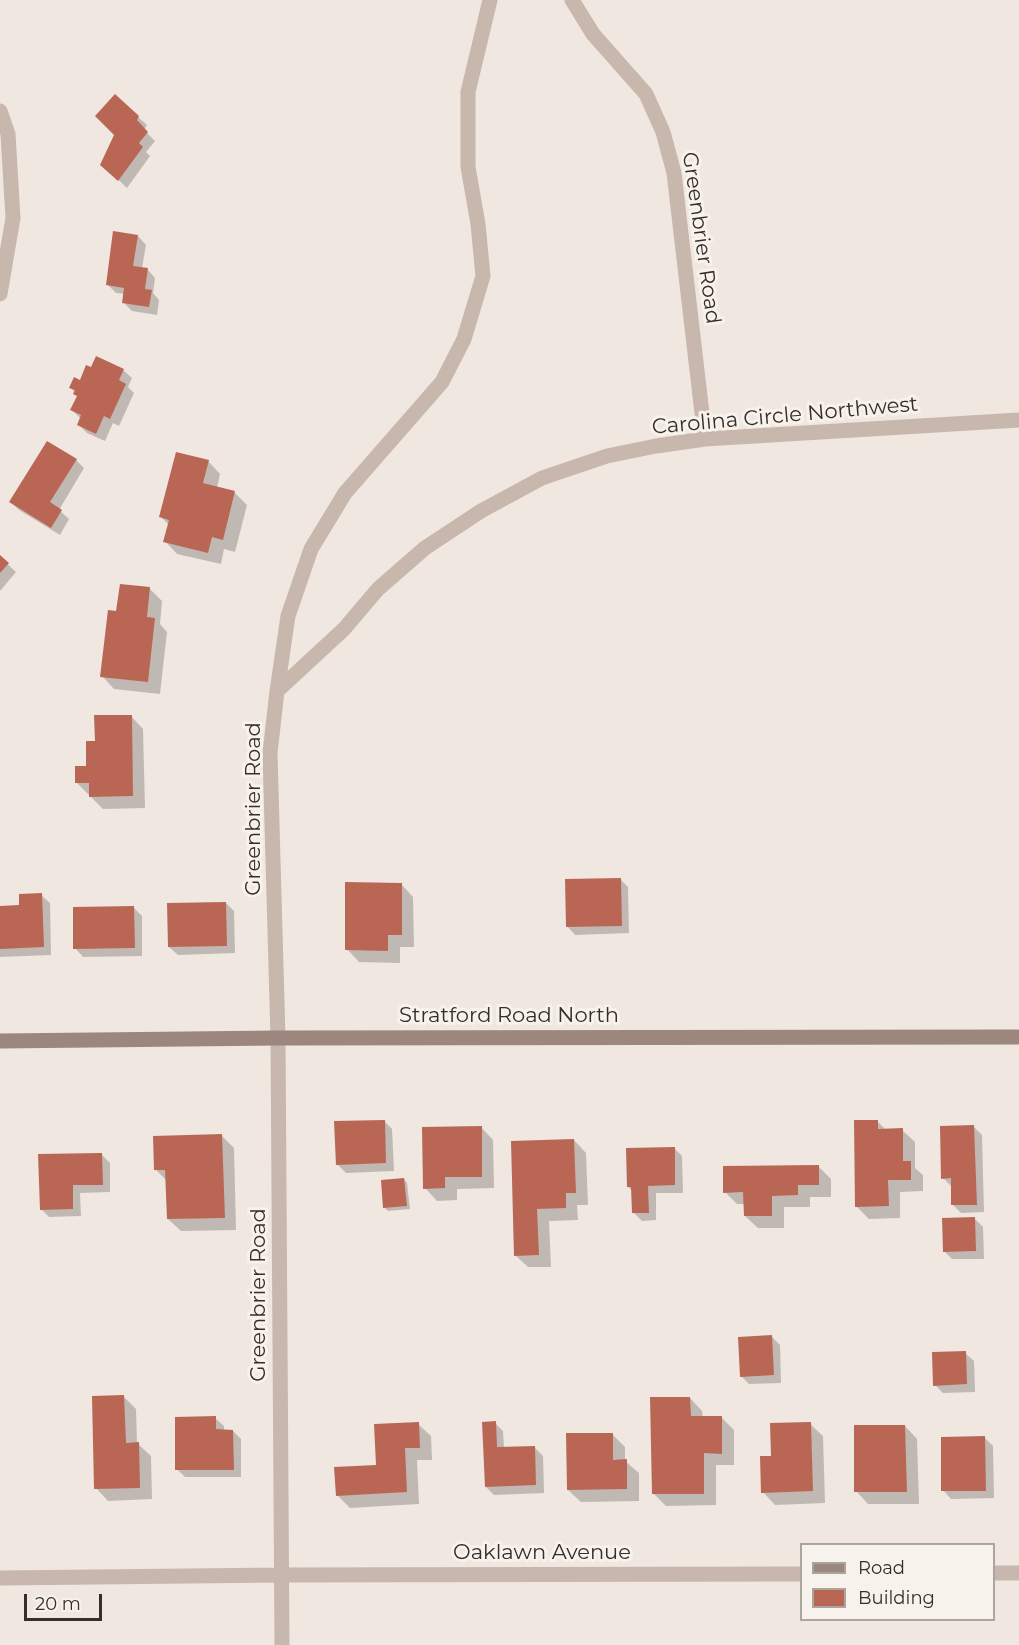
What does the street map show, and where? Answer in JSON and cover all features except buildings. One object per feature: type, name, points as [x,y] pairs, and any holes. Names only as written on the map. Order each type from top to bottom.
[{"type":"main road","name":"Stratford Road North","points":[[0,1041],[1019,1036]]},
{"type":"street","name":"Greenbrier Road","points":[[282,1645],[278,1038],[270,753],[277,691],[288,616],[310,549],[345,493],[442,382],[464,339],[483,276],[478,224],[468,167],[468,92],[490,0]]},
{"type":"street","name":"Greenbrier Road","points":[[573,0],[593,34],[646,94],[663,132],[674,173],[705,439]]},
{"type":"street","points":[[0,111],[8,135],[13,218],[0,294]]},
{"type":"street","name":"Carolina Circle Northwest","points":[[277,691],[344,629],[378,589],[424,548],[481,511],[542,478],[606,456],[705,439],[1019,420]]},
{"type":"street","points":[[995,1573],[1019,1573]]},
{"type":"street","name":"Oaklawn Avenue","points":[[0,1578],[800,1574]]}]
